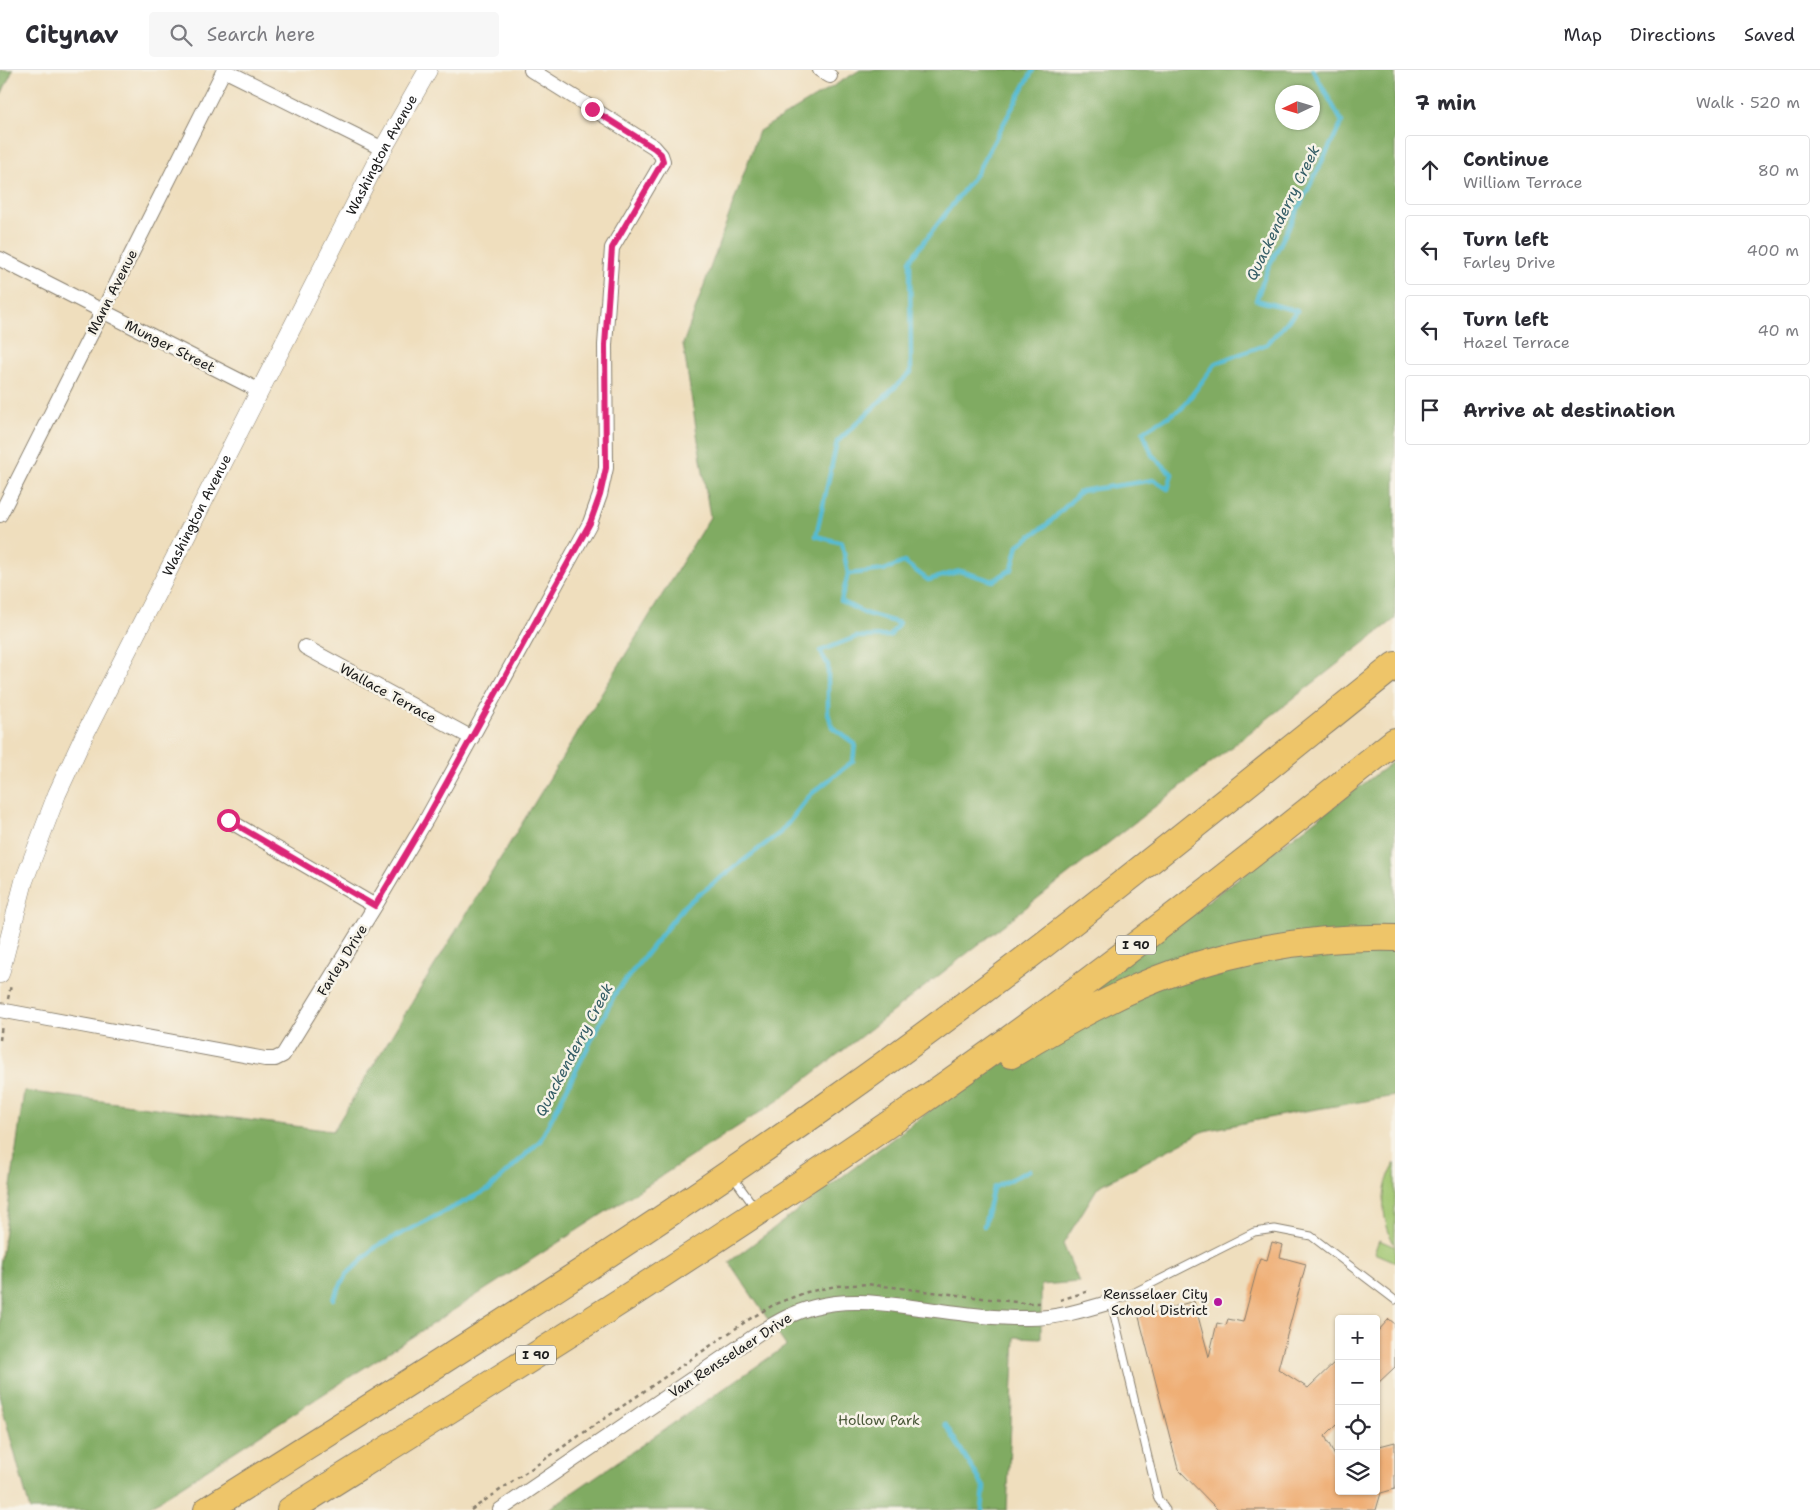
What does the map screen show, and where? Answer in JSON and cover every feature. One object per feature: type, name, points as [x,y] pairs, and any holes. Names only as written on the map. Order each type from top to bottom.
[{"type":"highway","points":[[207,1510],[518,1313],[730,1173],[887,1062],[1010,971],[1179,839],[1395,665]]},
{"type":"highway","name":"I 90","points":[[290,1510],[606,1311],[868,1138],[1160,927],[1395,741]]},
{"type":"highway","points":[[868,1138],[1078,1016],[1109,1000],[1176,971],[1212,960],[1288,944],[1361,937],[1395,938]]},
{"type":"street","points":[[224,70],[383,149]]},
{"type":"street","name":"Mann Avenue","points":[[0,515],[224,70]]},
{"type":"street","name":"Washington Avenue","points":[[4,971],[24,881],[57,794],[83,738],[383,149],[428,70]]},
{"type":"street","name":"Farley Drive","points":[[3,1011],[265,1059],[275,1059],[283,1055],[375,906],[472,738],[590,523],[600,495],[606,468],[605,345],[612,248],[663,161],[661,154],[654,148],[531,70]]},
{"type":"street","name":"Munger Street","points":[[0,259],[260,391]]},
{"type":"street","name":"Wallace Terrace","points":[[305,647],[472,738]]},
{"type":"street","points":[[228,820],[375,906]]},
{"type":"street","name":"Van Rensselaer Drive","points":[[500,1510],[759,1333],[787,1317],[804,1310],[837,1303],[866,1302],[989,1316],[1030,1318],[1070,1314],[1111,1302]]},
{"type":"lane","points":[[730,1173],[757,1212]]},
{"type":"lane","points":[[1166,1510],[1158,1499],[1111,1302],[1127,1296],[1254,1232],[1275,1229],[1310,1236],[1395,1300]]},
{"type":"path","points":[[0,1040],[4,971]]},
{"type":"path","points":[[471,1510],[748,1320],[775,1304],[807,1292],[836,1286],[866,1284],[1043,1303]]},
{"type":"path","points":[[1052,1301],[1089,1291]]},
{"type":"green space","points":[[0,70],[13,70],[0,97]]},
{"type":"green space","points":[[860,70],[1395,70],[1395,619],[782,1098],[144,1510],[30,1510],[0,1399],[0,1267],[24,1091],[333,1131],[710,517],[683,344],[759,131]]},
{"type":"green space","name":"Hollow Park","points":[[1395,760],[1395,1096],[1293,1113],[1204,1131],[1098,1187],[1063,1244],[1079,1282],[1041,1285],[1041,1338],[1015,1337],[1007,1510],[547,1510],[786,1346],[729,1262]]},
{"type":"green space","points":[[1395,1163],[1395,1246],[1387,1226],[1384,1194]]},
{"type":"green space","points":[[1379,1240],[1395,1247],[1395,1262],[1374,1253]]},
{"type":"building","name":"Rensselaer City School District","points":[[1272,1242],[1283,1245],[1280,1257],[1306,1264],[1278,1369],[1308,1388],[1335,1362],[1335,1426],[1325,1436],[1335,1456],[1335,1495],[1380,1495],[1380,1446],[1395,1442],[1395,1489],[1381,1493],[1376,1510],[1218,1510],[1178,1469],[1139,1317],[1194,1301],[1209,1357],[1217,1323],[1226,1325],[1228,1319],[1243,1322],[1260,1258],[1267,1260]]},
{"type":"building","points":[[1389,1319],[1395,1324],[1395,1367],[1380,1381],[1380,1360],[1380,1329]]},
{"type":"waterway","points":[[848,574],[842,543],[816,536],[837,442],[911,372],[910,260],[976,174],[1033,70]]},
{"type":"waterway","name":"Quackenderry Creek","points":[[333,1299],[346,1275],[377,1246],[489,1189],[540,1141],[616,992],[685,905],[781,832],[810,795],[853,761],[855,744],[832,727],[828,713],[828,665],[820,651],[856,637],[890,636],[899,623],[864,613],[841,601],[848,574],[884,570],[904,562],[928,580],[960,571],[993,581],[1012,569],[1018,545],[1049,523],[1081,491],[1154,480],[1168,489],[1172,474],[1152,455],[1143,432],[1182,408],[1216,363],[1267,344],[1297,311],[1256,300],[1268,268],[1342,122],[1313,70]]},
{"type":"waterway","points":[[984,1226],[993,1188],[1030,1170]]},
{"type":"waterway","points":[[945,1424],[984,1487],[982,1510]]},
{"type":"place","name":"Rensselaer City School District","points":[[1218,1302]]},
{"type":"route","points":[[228,820],[375,906],[426,820],[590,523],[600,495],[606,468],[605,345],[612,248],[663,161],[661,154],[654,148],[592,109]]}]
